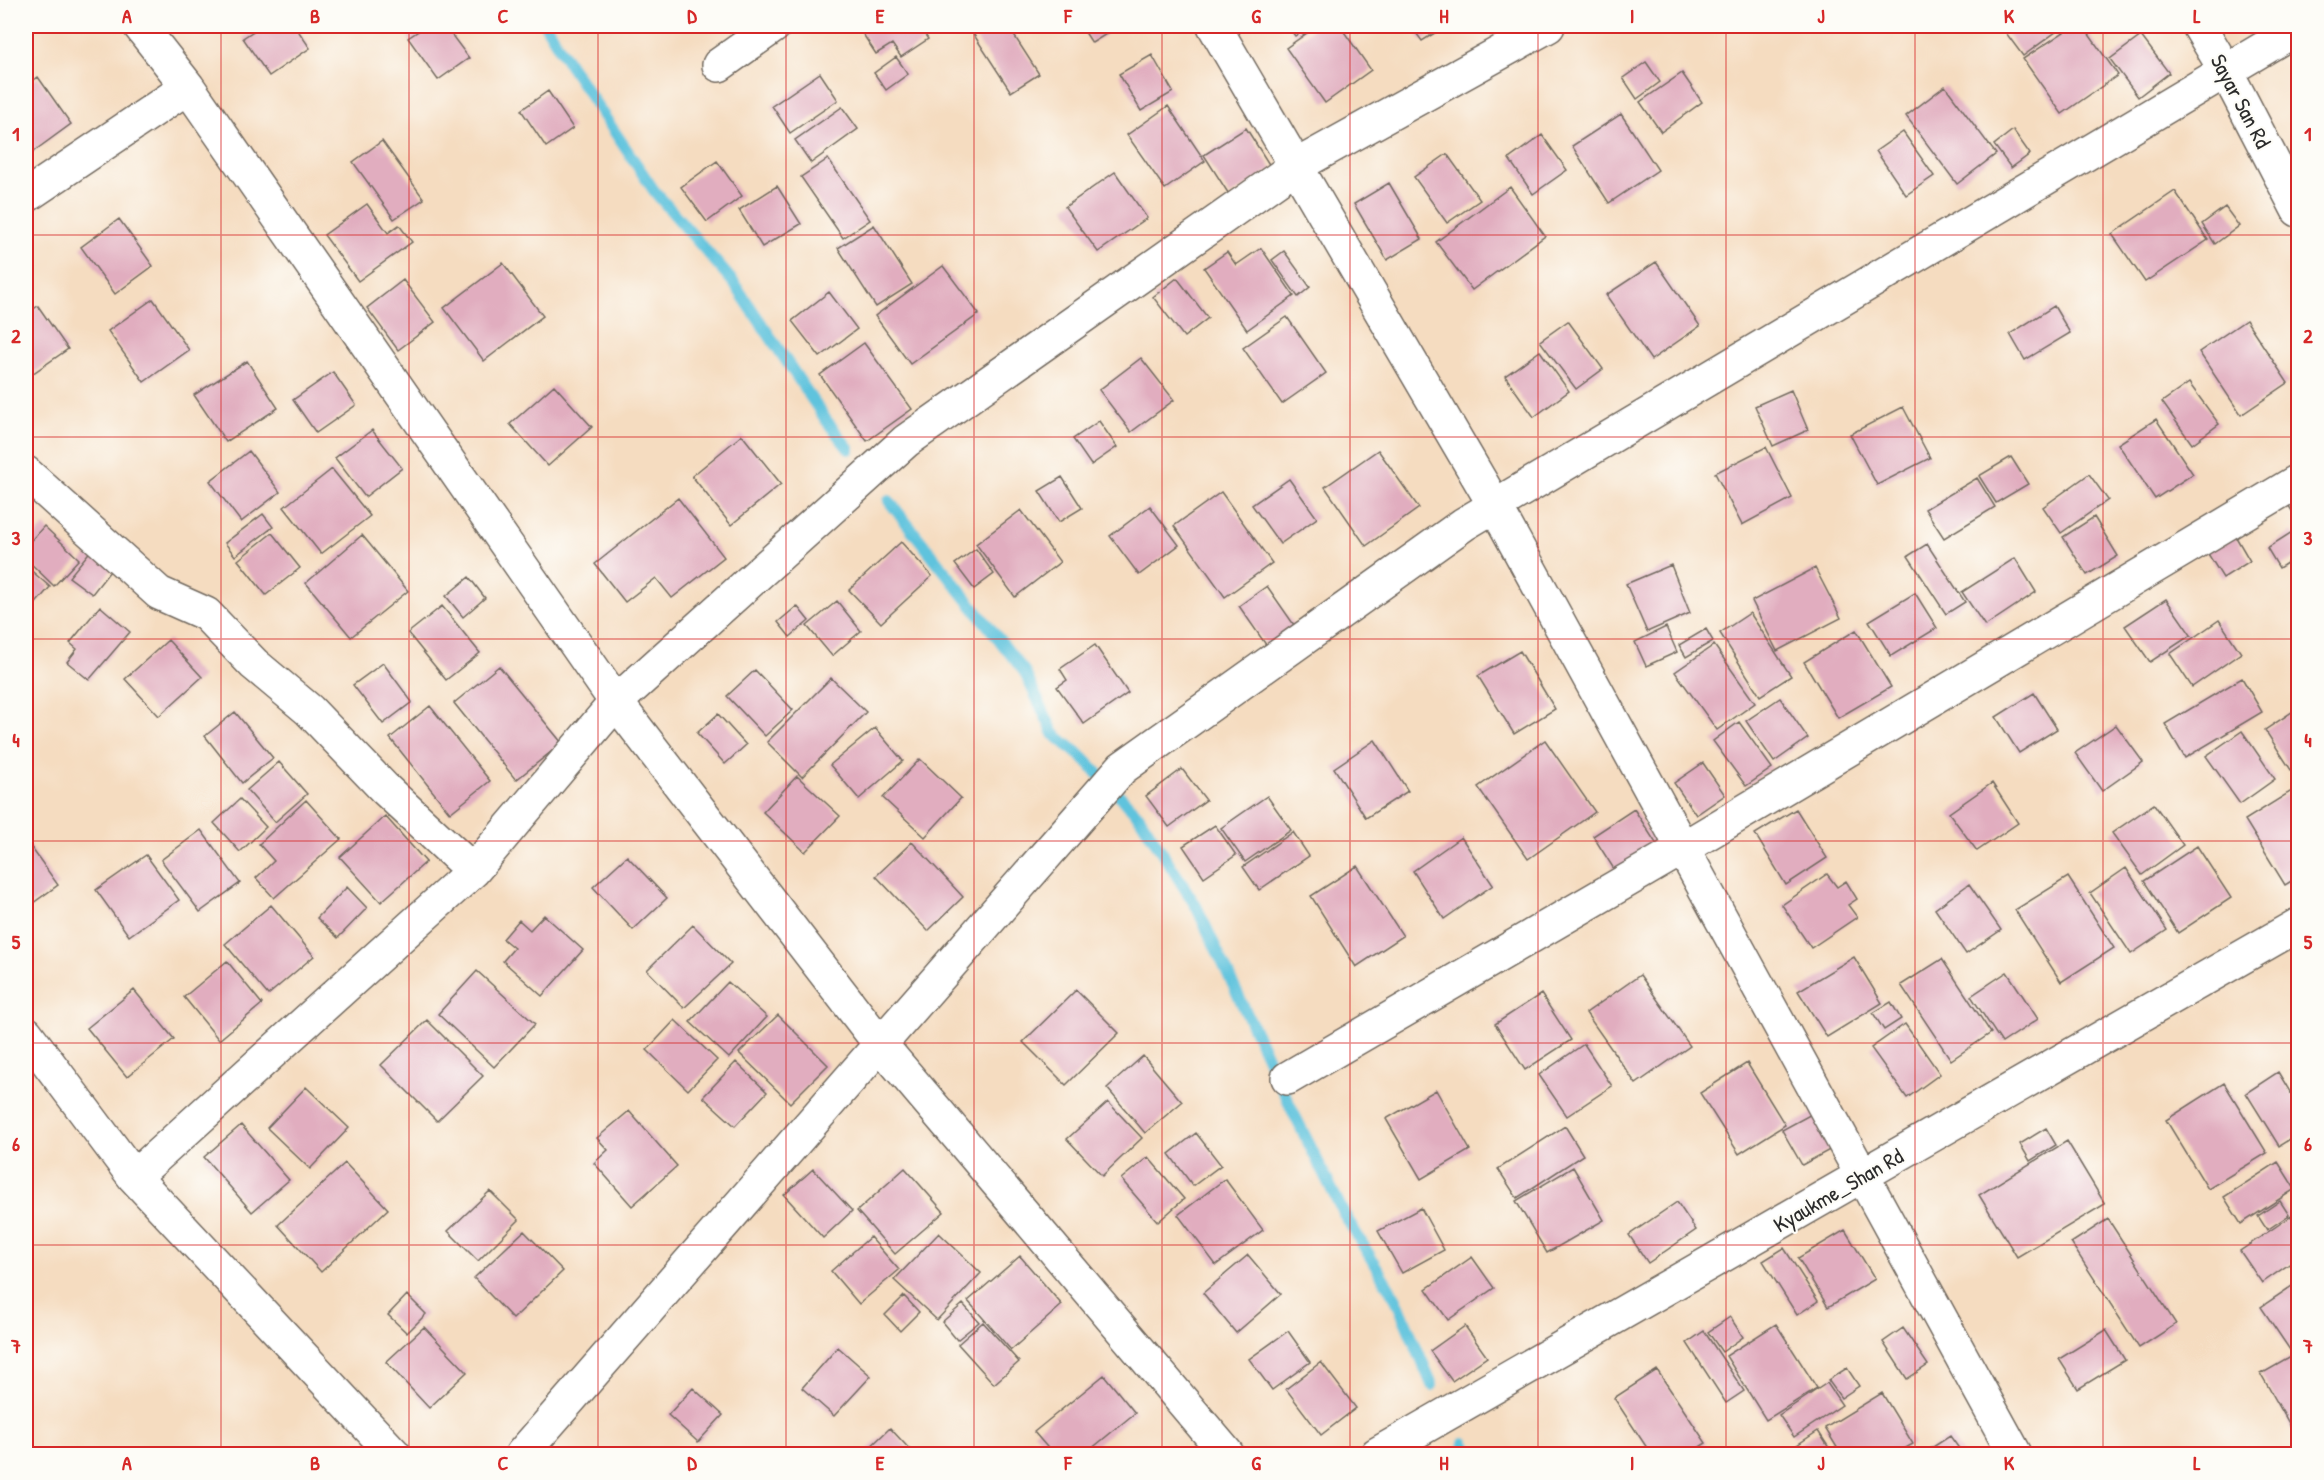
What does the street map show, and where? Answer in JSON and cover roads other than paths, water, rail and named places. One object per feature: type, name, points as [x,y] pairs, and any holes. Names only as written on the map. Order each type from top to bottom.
[{"type":"street","points":[[140,26],[188,87],[616,702],[880,1044],[1227,1455]]},
{"type":"street","points":[[719,65],[774,26]]},
{"type":"street","points":[[1214,26],[1495,506],[2015,1455]]},
{"type":"street","points":[[134,1178],[474,871],[616,702],[906,441],[1296,166],[1548,26]]},
{"type":"street","name":"Sayar San Rd","points":[[2199,26],[2226,71],[2298,210]]},
{"type":"street","points":[[522,1455],[1122,768],[1464,524],[2298,28]]},
{"type":"street","points":[[26,196],[188,87]]},
{"type":"street","points":[[26,473],[159,592],[206,615],[254,664],[309,710],[385,789],[474,871]]},
{"type":"street","points":[[1288,1078],[1683,848],[2298,481]]},
{"type":"street","name":"Kyaukme_Shan Rd","points":[[1377,1455],[2298,925]]},
{"type":"street","points":[[26,1033],[134,1178],[394,1455]]},
{"type":"waterway","points":[[546,26],[655,192],[734,283],[826,420],[849,449]]},
{"type":"waterway","points":[[889,501],[1024,671],[1054,734],[1082,757],[1139,816],[1196,906],[1344,1214],[1396,1299],[1432,1385]]},
{"type":"waterway","points":[[1464,1443],[1470,1454]]}]
